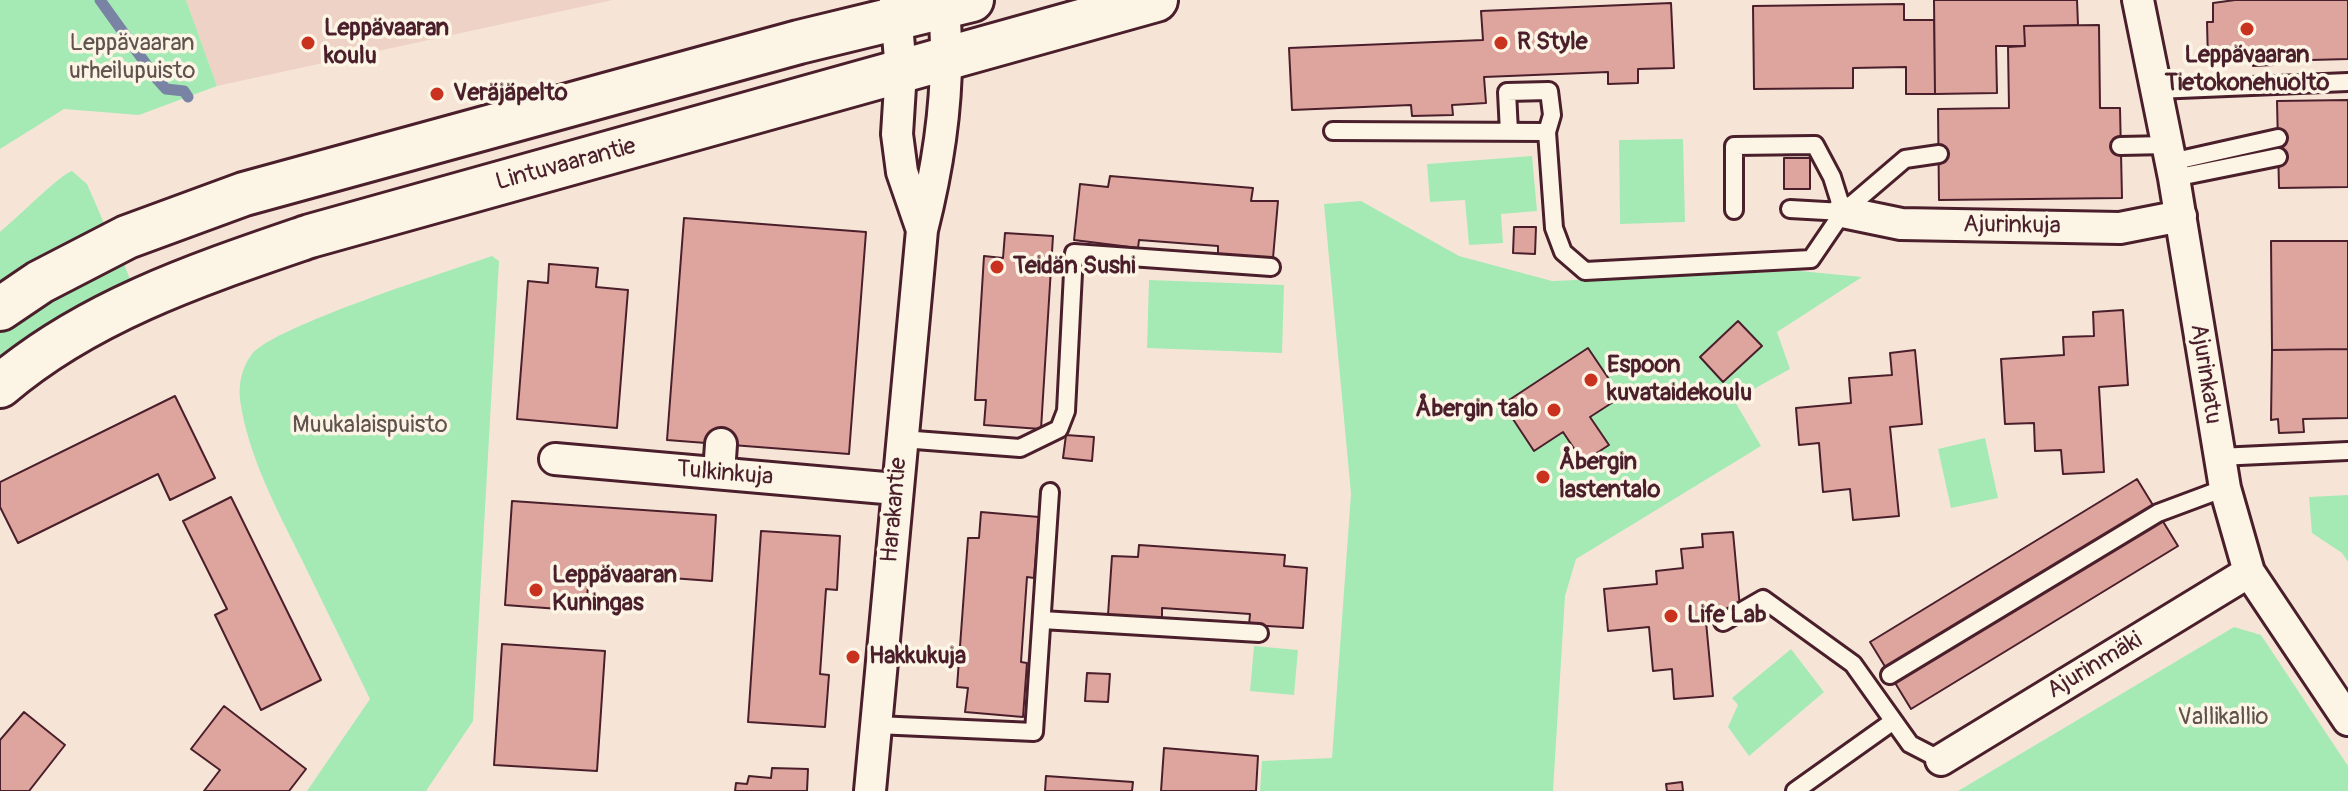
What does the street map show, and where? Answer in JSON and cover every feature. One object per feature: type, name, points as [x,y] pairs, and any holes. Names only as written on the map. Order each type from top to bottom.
[{"type":"main road","name":"Lintuvaarantie","points":[[0,386],[104,317],[176,282],[310,236],[1156,0]]},
{"type":"main road","points":[[0,309],[40,282],[127,237],[244,194],[438,138],[799,42],[896,10],[953,3]]},
{"type":"street","name":"Ajurinkatu","points":[[2138,0],[2181,216],[2218,457],[2249,572],[2348,720]]},
{"type":"street","name":"Harakantie","points":[[870,791],[922,230],[939,165],[953,3]]},
{"type":"street","name":"Harakantie","points":[[896,10],[901,71],[897,134],[902,172],[922,230]]},
{"type":"street","name":"Ajurinkuja","points":[[1843,212],[1901,224],[2120,228],[2181,216]]},
{"type":"street","name":"Tulkinkuja","points":[[555,459],[720,459],[896,489]]},
{"type":"street","name":"Ajurinmäki","points":[[1941,760],[2249,572]]},
{"type":"lane","points":[[2156,90],[2348,82]]},
{"type":"lane","points":[[1509,132],[1507,92],[1549,91],[1552,115],[1547,132],[1554,228],[1563,252],[1585,271],[1811,259],[1843,212],[1905,159],[1939,154]]},
{"type":"lane","points":[[1333,131],[1547,132]]},
{"type":"lane","points":[[2171,162],[2278,138]]},
{"type":"lane","points":[[1734,210],[1734,146],[1815,145],[1832,177],[1843,212]]},
{"type":"lane","points":[[2120,146],[2171,162],[2278,157]]},
{"type":"lane","points":[[1790,209],[1843,212]]},
{"type":"lane","points":[[902,439],[1020,448],[1059,429],[1066,411],[1074,253],[1271,267]]},
{"type":"lane","points":[[2218,457],[2348,451]]},
{"type":"lane","points":[[1890,675],[2158,513],[2225,488]]},
{"type":"lane","points":[[876,725],[1034,732],[1050,492]]},
{"type":"lane","points":[[1723,622],[1763,599],[1853,664],[1910,744],[1941,760]]},
{"type":"lane","points":[[1042,620],[1259,633]]},
{"type":"lane","points":[[1795,791],[1892,722]]},
{"type":"shaded area","name":"Leppävaaran koulu","points":[[186,0],[613,0],[217,86]]},
{"type":"green space","name":"Leppävaaran urheilupuisto","points":[[0,0],[186,0],[217,86],[139,115],[64,109],[0,149]]},
{"type":"green space","points":[[1683,139],[1685,222],[1620,224],[1619,140]]},
{"type":"green space","points":[[1532,156],[1537,211],[1501,214],[1503,243],[1469,245],[1465,200],[1430,202],[1427,164]]},
{"type":"green space","points":[[72,171],[87,184],[104,223],[33,261],[0,285],[0,232]]},
{"type":"green space","points":[[1361,201],[1459,256],[1552,281],[1800,271],[1862,277],[1777,332],[1790,369],[1734,400],[1761,446],[1576,559],[1565,596],[1553,791],[1260,791],[1262,761],[1332,758],[1351,494],[1324,204]]},
{"type":"green space","name":"Muukalaispuisto","points":[[492,256],[499,261],[473,721],[426,791],[307,791],[370,699],[256,461],[240,400],[243,370],[252,354],[267,342],[293,329],[364,300]]},
{"type":"green space","points":[[122,259],[130,279],[96,297],[0,361],[0,332],[52,297]]},
{"type":"green space","points":[[1149,280],[1284,285],[1282,353],[1147,348]]},
{"type":"green space","points":[[1985,438],[1998,498],[1951,508],[1938,449]]},
{"type":"green space","points":[[2348,495],[2348,562],[2342,553],[2312,533],[2309,497]]},
{"type":"green space","name":"Vallikallio","points":[[2234,627],[2261,635],[2348,766],[2348,791],[1958,791]]},
{"type":"green space","points":[[1254,646],[1298,650],[1294,695],[1250,691]]},
{"type":"green space","points":[[1791,649],[1824,692],[1749,756],[1728,727],[1738,705],[1732,698]]},
{"type":"building","points":[[1934,0],[2077,0],[2078,25],[2024,26],[2025,46],[1996,46],[1997,93],[1935,94]]},
{"type":"building","points":[[2235,0],[2348,0],[2348,59],[2273,61],[2273,65],[2253,66],[2253,61],[2208,62],[2207,22],[2213,22],[2213,3]]},
{"type":"building","points":[[1671,3],[1674,68],[1638,69],[1638,83],[1608,84],[1608,72],[1484,77],[1486,103],[1452,105],[1453,115],[1412,116],[1411,105],[1292,110],[1289,48],[1483,40],[1481,11]]},
{"type":"building","points":[[1904,4],[1904,20],[1934,20],[1935,94],[1906,94],[1906,67],[1853,68],[1853,88],[1754,89],[1753,6]]},
{"type":"building","points":[[2099,25],[2100,108],[2120,108],[2122,198],[1939,200],[1938,109],[2009,108],[2008,47],[2025,46],[2024,26]]},
{"type":"building","points":[[2348,100],[2348,187],[2279,188],[2277,101]]},
{"type":"building","points":[[1784,158],[1810,158],[1810,189],[1784,189]]},
{"type":"building","points":[[1110,176],[1253,188],[1251,201],[1278,201],[1273,258],[1218,254],[1218,246],[1139,240],[1138,248],[1074,240],[1080,184],[1108,187]]},
{"type":"building","points":[[684,218],[866,232],[849,454],[667,440]]},
{"type":"building","points":[[1514,227],[1536,227],[1535,254],[1513,253]]},
{"type":"building","points":[[1005,233],[1053,236],[1041,429],[984,425],[986,400],[975,400],[984,256],[1003,258]]},
{"type":"building","points":[[2271,241],[2348,241],[2348,349],[2272,350]]},
{"type":"building","points":[[549,264],[598,268],[596,287],[628,290],[617,428],[517,419],[528,281],[548,283]]},
{"type":"building","points":[[2123,310],[2128,385],[2099,387],[2104,472],[2063,474],[2061,450],[2035,451],[2034,423],[2005,424],[2001,359],[2064,355],[2063,337],[2094,336],[2093,312]]},
{"type":"building","points":[[1738,321],[1762,346],[1723,382],[1700,357]]},
{"type":"building","name":"Åbergin talo","points":[[1588,348],[1621,397],[1590,417],[1609,445],[1583,462],[1563,432],[1534,451],[1503,404]]},
{"type":"building","points":[[2348,349],[2348,418],[2303,419],[2304,432],[2279,433],[2278,419],[2271,420],[2272,350]]},
{"type":"building","points":[[1915,350],[1922,424],[1890,427],[1899,516],[1853,520],[1850,489],[1823,492],[1819,443],[1799,445],[1796,408],[1851,403],[1849,378],[1892,375],[1890,353]]},
{"type":"building","points":[[175,396],[215,478],[170,500],[158,474],[18,543],[0,507],[0,482]]},
{"type":"building","points":[[1066,435],[1094,437],[1092,461],[1063,458]]},
{"type":"building","points":[[2137,479],[2178,546],[1911,709],[1870,642]]},
{"type":"building","points":[[231,497],[321,680],[261,710],[215,615],[227,609],[183,521]]},
{"type":"building","points":[[512,501],[716,515],[712,581],[589,572],[586,611],[505,605]]},
{"type":"building","points":[[981,512],[1039,517],[1034,578],[1027,577],[1021,662],[1027,663],[1023,717],[965,712],[968,688],[957,687],[968,538],[979,538]]},
{"type":"building","points":[[761,531],[840,536],[837,590],[826,589],[820,674],[829,675],[825,727],[748,722]]},
{"type":"building","points":[[1733,532],[1740,608],[1705,611],[1713,696],[1674,699],[1672,669],[1653,671],[1649,627],[1608,631],[1604,589],[1657,584],[1656,571],[1683,568],[1681,549],[1703,547],[1702,534]]},
{"type":"building","points":[[1139,545],[1285,555],[1284,566],[1307,568],[1303,628],[1249,625],[1250,614],[1162,608],[1162,619],[1108,615],[1112,556],[1138,557]]},
{"type":"building","points":[[502,644],[605,651],[597,771],[494,765]]},
{"type":"building","points":[[1087,673],[1110,674],[1108,702],[1085,701]]},
{"type":"building","points":[[224,706],[306,769],[289,791],[204,791],[220,770],[191,749]]},
{"type":"building","points":[[24,712],[65,745],[29,791],[0,791],[0,740]]},
{"type":"building","points":[[1164,748],[1258,756],[1256,791],[1161,791]]},
{"type":"building","points":[[772,768],[808,769],[807,791],[735,791],[736,783],[747,784],[749,776],[771,778]]},
{"type":"building","points":[[1046,776],[1133,782],[1132,791],[1045,791]]},
{"type":"building","points":[[1682,782],[1683,791],[1667,791],[1666,784]]},
{"type":"waterway","points":[[100,0],[156,78],[166,89],[184,91],[188,97]]},
{"type":"place","name":"Leppävaaran Tietokonehuolto","points":[[2247,29]]},
{"type":"place","name":"Leppävaaran koulu","points":[[308,43]]},
{"type":"place","name":"R Style","points":[[1501,43]]},
{"type":"place","name":"Veräjäpelto","points":[[437,94]]},
{"type":"place","name":"Teidän Sushi","points":[[997,267]]},
{"type":"place","name":"Espoon kuvataidekoulu","points":[[1591,380]]},
{"type":"place","name":"Åbergin talo","points":[[1554,410]]},
{"type":"place","name":"Åbergin lastentalo","points":[[1543,477]]},
{"type":"place","name":"Leppävaaran Kuningas","points":[[536,590]]},
{"type":"place","name":"Life Lab","points":[[1671,616]]},
{"type":"place","name":"Hakkukuja","points":[[853,657]]}]
